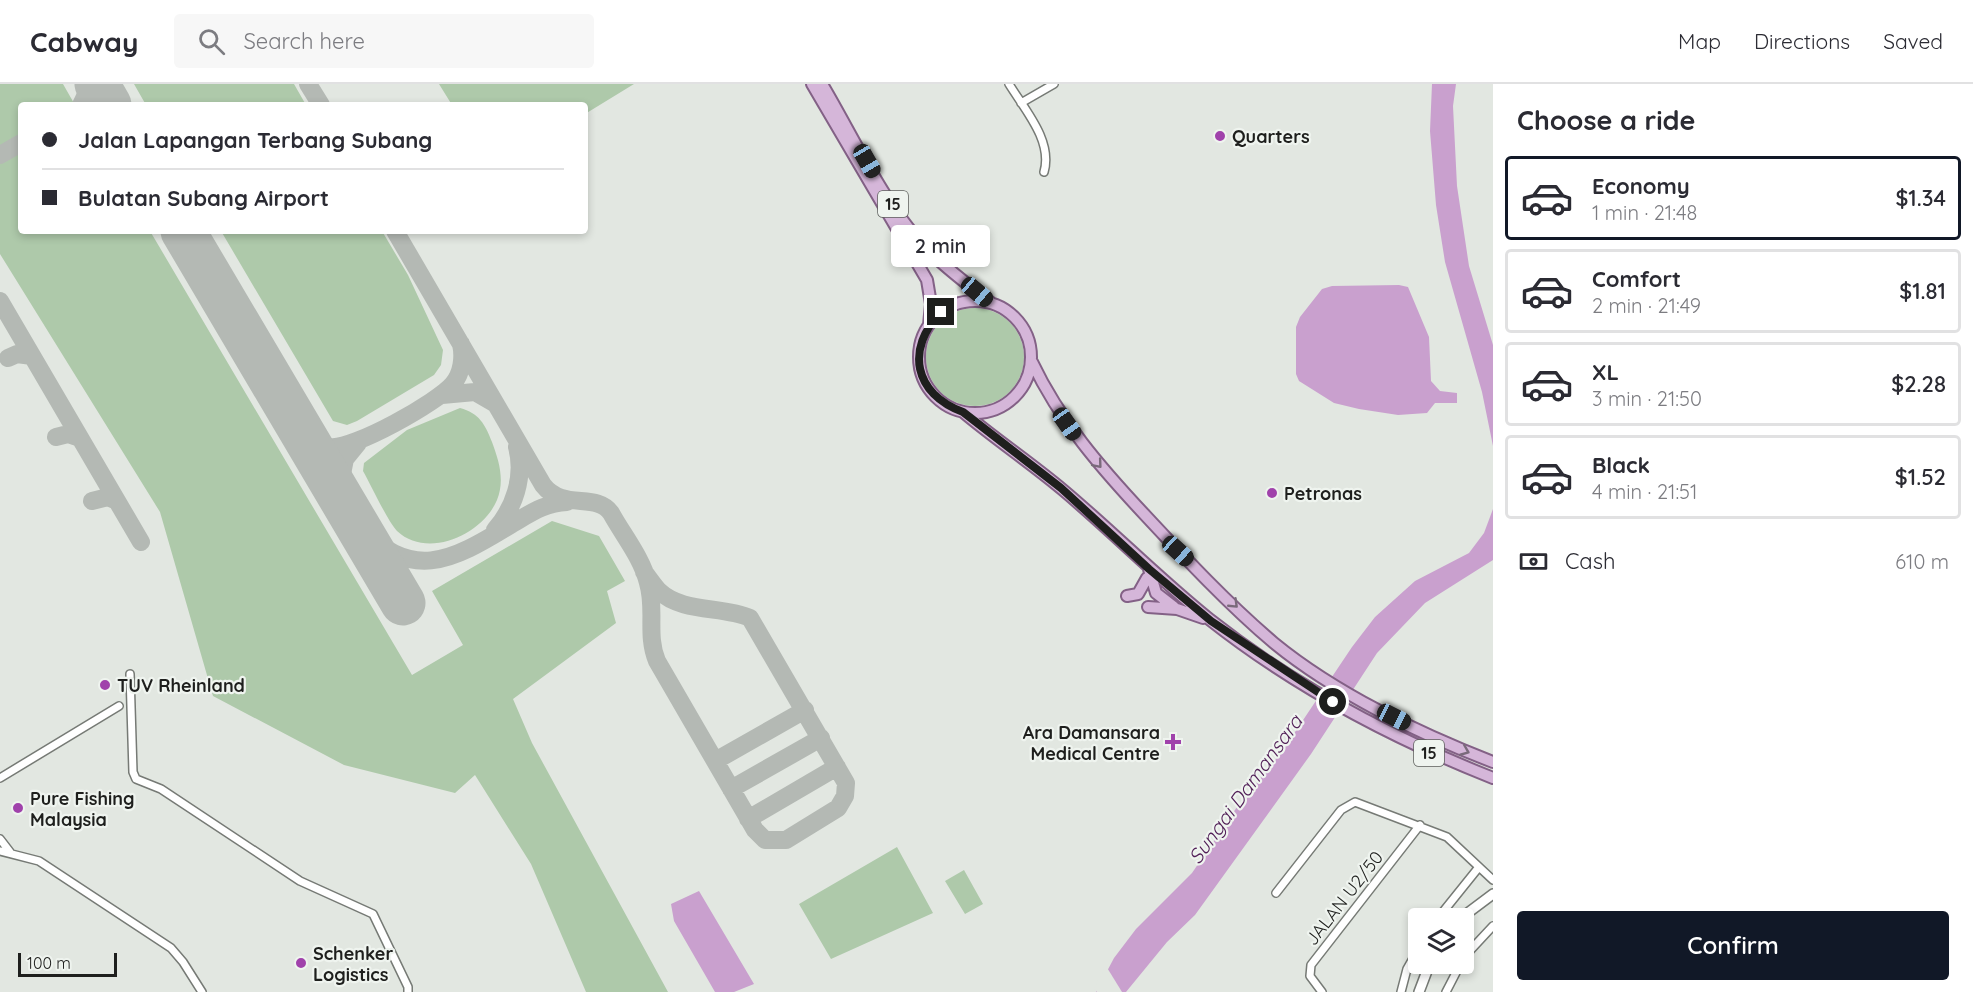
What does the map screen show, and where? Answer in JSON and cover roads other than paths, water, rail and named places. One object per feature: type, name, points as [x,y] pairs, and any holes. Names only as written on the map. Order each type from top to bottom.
[{"type":"main road","name":"15","points":[[812,84],[927,280],[931,304],[929,325],[920,346],[920,370],[926,385],[935,397],[948,407],[963,412],[1061,488],[1147,571],[1211,621],[1299,681],[1367,722],[1426,752],[1493,778]]},
{"type":"main road","name":"15","points":[[822,84],[890,200],[915,235],[930,252],[991,303],[1009,312],[1025,329],[1030,342],[1032,362],[1054,405],[1105,472],[1178,551],[1274,642],[1306,666],[1375,707],[1460,749],[1493,762]]},
{"type":"main road","points":[[929,325],[941,312],[956,304],[974,301],[991,303]]},
{"type":"main road","points":[[963,412],[987,412],[1009,403],[1024,385],[1032,362]]},
{"type":"main road","points":[[1126,596],[1138,594],[1147,571]]},
{"type":"main road","points":[[1147,571],[1148,603],[1177,609],[1211,621]]},
{"type":"main road","points":[[1147,571],[1156,593],[1177,609]]},
{"type":"street","points":[[1009,84],[1046,147],[1047,162],[1044,172]]},
{"type":"street","points":[[1021,103],[1054,84]]},
{"type":"street","points":[[130,674],[133,772],[136,779],[161,789],[300,881],[373,914],[408,987],[408,992]]},
{"type":"street","points":[[0,778],[119,706]]},
{"type":"street","points":[[1276,893],[1341,810],[1350,803],[1362,804],[1447,837],[1493,880]]},
{"type":"street","name":"JALAN U2/50","points":[[1322,992],[1310,976],[1311,965],[1420,825]]},
{"type":"street","points":[[0,839],[10,852]]},
{"type":"street","points":[[0,851],[39,861],[171,948],[202,992]]},
{"type":"street","points":[[1446,908],[1479,867]]},
{"type":"street","points":[[1474,908],[1493,894]]},
{"type":"street","points":[[1474,946],[1493,926]]},
{"type":"street","points":[[1401,992],[1408,967]]},
{"type":"street","points":[[1419,992],[1426,974]]},
{"type":"street","points":[[1446,992],[1455,974]]},
{"type":"place","name":"Quarters","points":[[1220,136]]},
{"type":"place","name":"Petronas","points":[[1272,493]]},
{"type":"place","name":"TUV Rheinland","points":[[105,685]]},
{"type":"place","name":"Ara Damansara Medical Centre","points":[[1173,742]]},
{"type":"place","name":"Pure Fishing Malaysia","points":[[18,808]]},
{"type":"place","name":"Schenker Logistics","points":[[301,963]]},
{"type":"water label","name":"Sungai Damansara","points":[[1245,789]]}]
